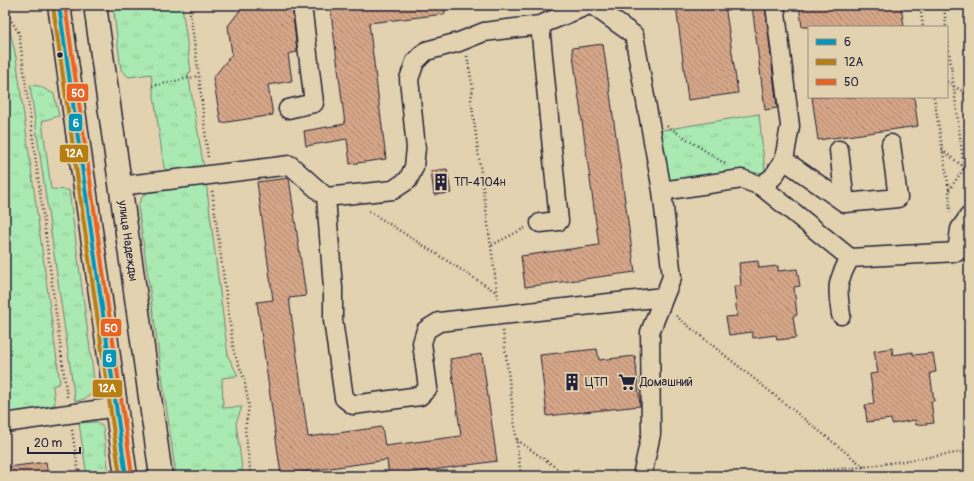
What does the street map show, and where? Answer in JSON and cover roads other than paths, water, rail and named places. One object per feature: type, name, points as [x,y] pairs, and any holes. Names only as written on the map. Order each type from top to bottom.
[{"type":"main road","points":[[59,5],[126,476]]},
{"type":"main road","name":"улица Надежды","points":[[95,5],[161,476]]},
{"type":"lane","points":[[288,109],[314,103],[302,5]]},
{"type":"lane","points":[[326,197],[393,190],[408,180],[414,167],[416,148],[409,79],[415,62],[426,51],[465,40],[484,32],[540,25],[591,5],[634,35],[662,191],[672,277],[650,332],[651,434],[642,476]]},
{"type":"lane","points":[[761,186],[773,177],[784,160],[790,126],[775,5]]},
{"type":"lane","points":[[540,25],[559,221],[540,223]]},
{"type":"lane","points":[[784,160],[845,202],[898,198],[891,144]]},
{"type":"lane","points":[[839,150],[845,202]]},
{"type":"lane","points":[[120,186],[290,165],[326,197],[333,288],[334,328],[344,398],[353,405],[420,396],[428,388],[422,343],[426,330],[439,322],[663,297]]},
{"type":"lane","points":[[662,191],[742,179],[761,186],[850,258],[957,252],[960,229],[967,211]]},
{"type":"lane","points":[[841,315],[837,286],[841,273],[850,258]]},
{"type":"lane","points":[[5,423],[116,407]]},
{"type":"place","name":"ТП-4104н","points":[[441,182]]},
{"type":"place","name":"ЦТП","points":[[572,382]]},
{"type":"place","name":"Домашний","points":[[627,382]]}]
